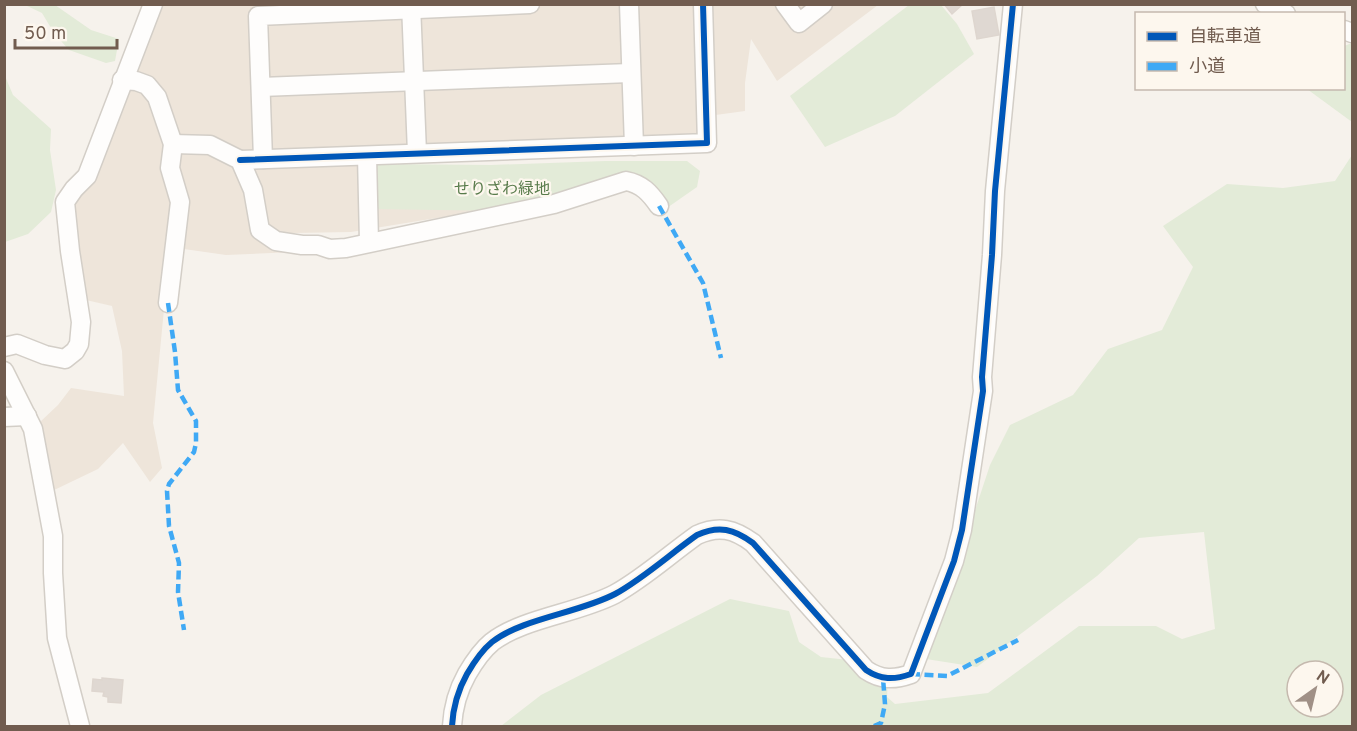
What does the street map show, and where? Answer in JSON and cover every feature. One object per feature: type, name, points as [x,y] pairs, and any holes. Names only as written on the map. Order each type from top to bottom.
[{"type":"street","points":[[4,347],[17,344],[45,355],[65,359],[75,351],[79,344],[81,322],[65,202],[87,176],[153,4]]},
{"type":"street","points":[[263,159],[258,15],[411,7],[530,4]]},
{"type":"street","points":[[629,4],[634,146]]},
{"type":"street","points":[[173,144],[210,146],[240,160],[707,143],[703,4]]},
{"type":"street","points":[[785,4],[799,23],[823,4]]},
{"type":"street","points":[[452,726],[459,692],[464,681],[480,654],[492,642],[516,629],[598,602],[615,594],[697,535],[708,530],[723,528],[753,543],[866,670],[877,678],[895,678],[911,674],[941,597],[962,530],[983,391],[982,377],[993,255],[995,191],[1013,4]]},
{"type":"street","points":[[1265,4],[1282,12]]},
{"type":"street","points":[[411,7],[417,153]]},
{"type":"street","points":[[261,87],[630,73]]},
{"type":"street","points":[[122,80],[147,85],[157,97],[173,144],[170,168],[180,202],[168,303]]},
{"type":"street","points":[[367,156],[369,242]]},
{"type":"street","points":[[240,160],[253,190],[260,230],[276,242],[318,245],[330,249],[346,248],[554,204],[626,181],[636,183],[650,193],[659,206]]},
{"type":"street","points":[[4,371],[33,429],[53,536],[57,638],[80,726]]},
{"type":"street","points":[[4,417],[27,416]]},
{"type":"shaded area","points":[[159,5],[878,5],[777,81],[751,39],[745,83],[745,111],[701,117],[701,132],[696,138],[362,150],[360,197],[470,188],[473,212],[351,232],[293,233],[294,252],[226,255],[170,247],[153,423],[162,468],[150,482],[123,443],[98,469],[50,492],[40,422],[58,405],[71,388],[124,396],[122,351],[112,306],[86,300],[74,206],[98,156]]},
{"type":"green space","points":[[25,5],[55,5],[91,30],[119,39],[115,61],[106,63],[69,50],[54,33],[42,13]]},
{"type":"green space","points":[[909,5],[941,5],[957,24],[974,54],[895,116],[825,147],[790,96]]},
{"type":"green space","points":[[1352,43],[1352,122],[1308,90],[1345,90],[1345,46]]},
{"type":"green space","points":[[5,76],[13,95],[51,129],[50,150],[56,190],[51,212],[28,234],[5,242]]},
{"type":"green space","points":[[1352,155],[1352,726],[501,726],[541,695],[730,599],[789,611],[799,642],[821,657],[858,661],[888,677],[887,697],[895,704],[988,693],[1079,626],[1156,626],[1182,639],[1215,629],[1204,532],[1139,538],[1097,576],[977,667],[926,659],[990,465],[1010,425],[1073,395],[1108,349],[1162,330],[1193,267],[1163,226],[1227,184],[1283,188],[1335,181]]},
{"type":"green space","name":"せりざわ緑地","points":[[687,161],[700,171],[697,187],[664,210],[640,181],[505,211],[374,209],[376,164],[491,165]]},
{"type":"building","points":[[944,4],[963,4],[952,14]]},
{"type":"building","points":[[994,7],[999,35],[977,39],[972,11]]},
{"type":"building","points":[[102,678],[123,680],[121,703],[108,702],[108,697],[103,696],[104,692],[92,691],[93,679],[102,680]]},
{"type":"marked path","points":[[659,206],[703,283],[721,358]]},
{"type":"marked path","points":[[168,303],[178,390],[196,421],[194,452],[169,484],[167,491],[169,526],[179,563],[178,592],[184,630]]},
{"type":"marked path","points":[[911,674],[947,676],[1018,640]]},
{"type":"marked path","points":[[874,726],[881,723],[885,704],[883,678]]},
{"type":"cycle path","points":[[240,160],[707,143],[703,4]]},
{"type":"cycle path","points":[[452,726],[456,699],[464,680],[478,657],[492,642],[519,627],[601,601],[626,588],[697,535],[719,529],[739,534],[753,543],[866,670],[877,676],[888,678],[911,674],[954,561],[962,530],[983,391],[982,377],[995,191],[1013,4]]}]
